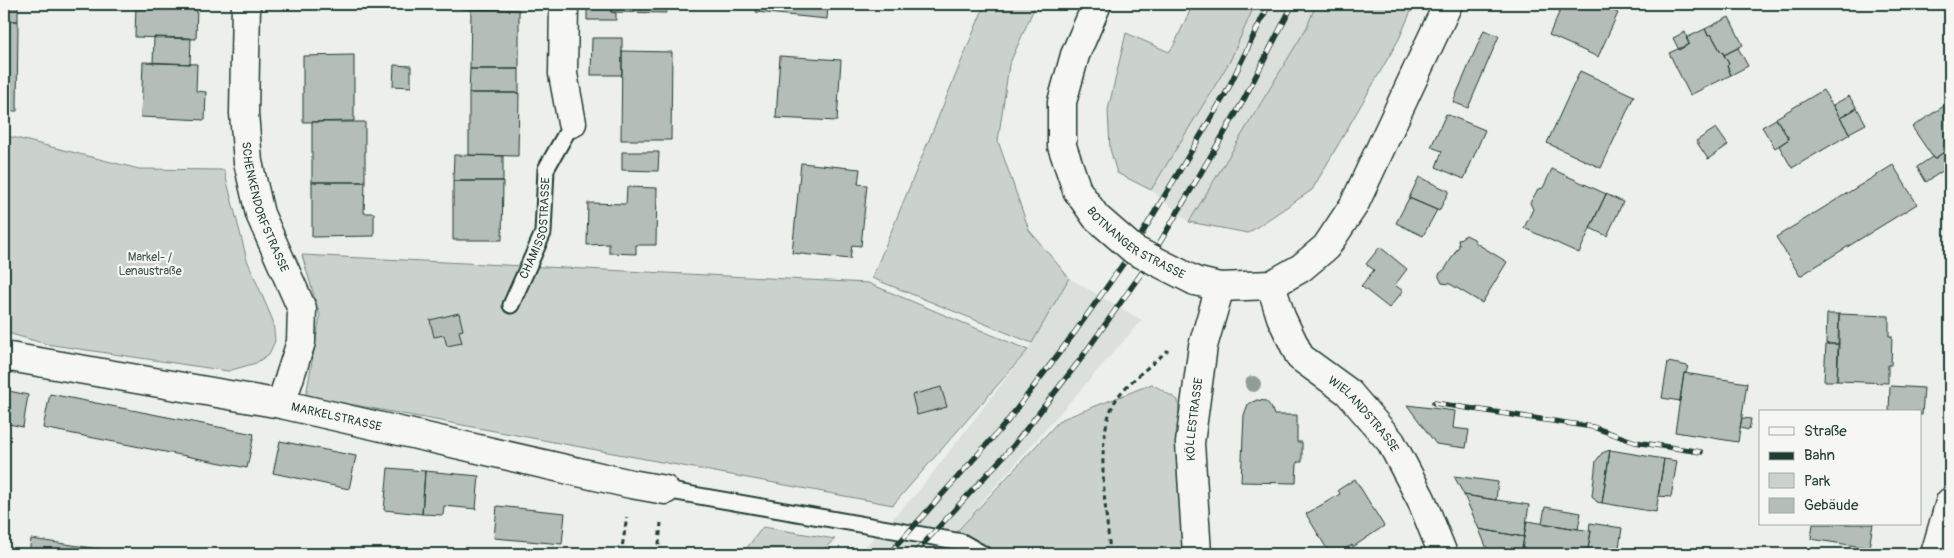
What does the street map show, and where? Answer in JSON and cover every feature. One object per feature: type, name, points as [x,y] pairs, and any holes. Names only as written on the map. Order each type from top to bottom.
[{"type":"street","name":"SCHENKENDORFSTRASSE","points":[[246,4],[244,113],[248,162],[260,214],[302,309],[302,342],[281,404]]},
{"type":"street","name":"CHAMISSOSTRASSE","points":[[564,4],[563,74],[572,123]]},
{"type":"street","name":"BOTNANGER STRASSE","points":[[1097,4],[1075,55],[1062,102],[1062,146],[1077,190],[1096,217],[1134,250],[1207,284],[1270,284],[1301,268],[1326,247],[1354,206],[1448,4]]},
{"type":"street","name":"KÖLLESTRASSE","points":[[1197,554],[1190,443],[1203,346],[1207,284]]},
{"type":"street","name":"WIELANDSTRASSE","points":[[1270,284],[1281,318],[1300,357],[1348,392],[1391,442],[1421,499],[1444,554]]},
{"type":"street","name":"MARKELSTRASSE","points":[[4,356],[281,404],[631,484],[665,490]]},
{"type":"street","points":[[1934,554],[1950,502]]},
{"type":"lane","name":"CHAMISSOSTRASSE","points":[[511,305],[544,233],[546,169],[572,123]]},
{"type":"lane","points":[[665,490],[962,542],[983,554]]},
{"type":"path","points":[[1110,554],[1102,460],[1106,420],[1120,394]]},
{"type":"path","points":[[658,554],[661,520]]},
{"type":"shaded area","points":[[1255,4],[1316,4],[1307,27],[1189,222],[1151,190],[1230,61]]},
{"type":"shaded area","points":[[1069,278],[1142,320],[936,554],[858,554],[916,494],[1028,350]]},
{"type":"green space","points":[[985,4],[1036,4],[1009,65],[998,141],[1029,230],[1069,278],[1032,343],[872,278]]},
{"type":"green space","points":[[1193,4],[1255,4],[1230,61],[1151,190],[1117,173],[1110,149],[1108,110],[1126,33],[1169,52]]},
{"type":"green space","points":[[1316,4],[1414,4],[1399,39],[1312,190],[1248,233],[1189,222],[1307,27]]},
{"type":"green space","name":"Markel- / Lenaustraße","points":[[4,135],[139,169],[224,170],[247,260],[273,321],[275,341],[269,354],[256,363],[228,371],[46,344],[4,332]]},
{"type":"green space","points":[[302,255],[868,283],[1028,350],[893,505],[306,396],[320,316]]},
{"type":"green space","points":[[1152,384],[1178,400],[1189,554],[936,554],[1060,420]]},
{"type":"green space","points":[[763,527],[835,539],[818,554],[742,554]]},
{"type":"building","points":[[4,4],[18,4],[18,21],[4,21]]},
{"type":"building","points":[[136,4],[197,4],[196,39],[135,37]]},
{"type":"building","points":[[463,4],[494,4],[494,9],[463,9]]},
{"type":"building","points":[[587,4],[611,4],[611,12],[616,13],[616,20],[587,20]]},
{"type":"building","points":[[611,4],[666,4],[666,13],[611,12]]},
{"type":"building","points":[[757,4],[828,4],[827,19],[756,12]]},
{"type":"building","points":[[1563,4],[1598,4],[1618,13],[1598,57],[1549,35]]},
{"type":"building","points":[[471,9],[519,10],[519,69],[470,69]]},
{"type":"building","points":[[1729,17],[1743,45],[1724,55],[1711,34],[1708,35],[1705,29]]},
{"type":"building","points":[[4,21],[18,21],[17,111],[4,111]]},
{"type":"building","points":[[1705,29],[1708,35],[1711,34],[1722,51],[1729,64],[1727,66],[1731,75],[1690,95],[1669,53],[1689,44],[1686,38]]},
{"type":"building","points":[[1484,30],[1499,36],[1468,108],[1453,102]]},
{"type":"building","points":[[1685,32],[1689,44],[1679,50],[1673,38]]},
{"type":"building","points":[[154,37],[191,38],[190,64],[153,63]]},
{"type":"building","points":[[592,38],[622,38],[622,75],[591,75]]},
{"type":"building","points":[[1738,48],[1748,66],[1731,75],[1727,66],[1729,64],[1724,55]]},
{"type":"building","points":[[622,51],[672,52],[671,140],[621,140]]},
{"type":"building","points":[[354,55],[354,121],[303,122],[303,56]]},
{"type":"building","points":[[780,56],[841,60],[837,121],[776,118]]},
{"type":"building","points":[[143,62],[197,64],[196,91],[206,92],[205,120],[141,117]]},
{"type":"building","points":[[394,65],[411,66],[411,87],[393,86]]},
{"type":"building","points":[[470,69],[519,69],[519,93],[469,93]]},
{"type":"building","points":[[1580,71],[1634,96],[1601,168],[1547,143]]},
{"type":"building","points":[[1823,90],[1850,134],[1792,168],[1779,146],[1789,139],[1776,118]]},
{"type":"building","points":[[469,93],[519,93],[518,156],[469,155]]},
{"type":"building","points":[[1849,96],[1857,108],[1840,118],[1833,105]]},
{"type":"building","points":[[1950,102],[1950,148],[1934,159],[1912,127]]},
{"type":"building","points":[[1857,108],[1866,124],[1849,133],[1840,118]]},
{"type":"building","points":[[1446,114],[1485,130],[1464,179],[1436,167],[1442,151],[1431,147]]},
{"type":"building","points":[[1776,119],[1789,139],[1775,148],[1762,127]]},
{"type":"building","points":[[312,122],[365,122],[365,182],[312,182]]},
{"type":"building","points":[[1716,128],[1728,145],[1708,159],[1696,141]]},
{"type":"building","points":[[1950,148],[1950,166],[1926,182],[1917,167],[1932,157],[1934,159]]},
{"type":"building","points":[[622,152],[659,152],[658,171],[622,170]]},
{"type":"building","points":[[454,155],[503,156],[503,181],[453,181]]},
{"type":"building","points":[[801,163],[860,169],[858,184],[867,185],[861,246],[852,245],[850,259],[792,253]]},
{"type":"building","points":[[1893,165],[1917,204],[1800,276],[1776,237]]},
{"type":"building","points":[[1552,169],[1606,194],[1579,253],[1524,228],[1533,209],[1530,203],[1538,189],[1543,188]]},
{"type":"building","points":[[1419,177],[1449,191],[1439,211],[1409,198]]},
{"type":"building","points":[[453,181],[503,181],[502,240],[453,240]]},
{"type":"building","points":[[312,182],[365,182],[364,213],[374,213],[374,236],[312,237]]},
{"type":"building","points":[[627,187],[657,188],[656,245],[636,245],[636,254],[609,253],[609,244],[587,245],[588,203],[626,204]]},
{"type":"building","points":[[1606,194],[1623,202],[1607,236],[1590,228]]},
{"type":"building","points":[[1409,198],[1437,210],[1423,236],[1396,223]]},
{"type":"building","points":[[1466,235],[1507,262],[1482,303],[1450,284],[1442,283],[1439,277],[1439,274],[1445,269],[1459,246],[1458,240]]},
{"type":"building","points":[[1380,247],[1407,269],[1395,285],[1403,291],[1389,308],[1361,286],[1374,270],[1366,264]]},
{"type":"building","points":[[459,313],[463,330],[459,331],[462,343],[447,346],[444,335],[434,337],[430,320]]},
{"type":"building","points":[[1827,314],[1839,314],[1839,344],[1826,344]]},
{"type":"building","points":[[1839,314],[1889,316],[1889,336],[1892,336],[1891,365],[1888,365],[1888,383],[1837,381]]},
{"type":"building","points":[[1826,344],[1839,344],[1837,381],[1824,381]]},
{"type":"building","points":[[1668,362],[1688,366],[1686,373],[1684,373],[1680,401],[1662,398]]},
{"type":"building","points":[[1684,373],[1747,383],[1738,442],[1675,432]]},
{"type":"building","points":[[1890,386],[1924,388],[1922,415],[1922,410],[1889,410]]},
{"type":"building","points":[[941,387],[947,407],[917,415],[912,395]]},
{"type":"building","points":[[4,390],[28,395],[23,427],[4,423]]},
{"type":"building","points":[[50,394],[254,434],[247,468],[43,428]]},
{"type":"building","points":[[1257,400],[1266,401],[1274,415],[1297,415],[1297,442],[1302,442],[1302,462],[1297,462],[1296,483],[1241,482],[1244,415],[1248,404]]},
{"type":"building","points":[[1407,405],[1455,411],[1453,428],[1469,430],[1466,448],[1436,444]]},
{"type":"building","points":[[1742,418],[1751,419],[1749,430],[1740,428]]},
{"type":"building","points":[[280,441],[356,456],[349,489],[273,473]]},
{"type":"building","points":[[1610,450],[1664,459],[1656,512],[1602,503]]},
{"type":"building","points":[[1610,450],[1602,503],[1597,502],[1592,496],[1596,461],[1602,453]]},
{"type":"building","points":[[1664,459],[1677,461],[1671,497],[1658,496]]},
{"type":"building","points":[[388,468],[425,471],[422,514],[384,510]]},
{"type":"building","points":[[425,471],[479,476],[476,509],[444,506],[443,515],[422,514]]},
{"type":"building","points":[[1454,476],[1498,482],[1496,500],[1464,495]]},
{"type":"building","points":[[1355,479],[1384,526],[1353,547],[1352,545],[1336,554],[1330,554],[1306,514],[1340,494],[1338,490]]},
{"type":"building","points":[[1464,495],[1529,505],[1524,537],[1479,529]]},
{"type":"building","points":[[497,506],[565,513],[562,544],[494,538]]},
{"type":"building","points":[[1545,507],[1581,513],[1578,529],[1542,523]]},
{"type":"building","points":[[1527,521],[1591,531],[1587,554],[1521,554]]},
{"type":"building","points":[[1590,523],[1622,528],[1618,554],[1587,554],[1591,531],[1589,531]]},
{"type":"building","points":[[1813,526],[1873,526],[1869,548],[1811,539]]},
{"type":"building","points":[[1479,529],[1524,537],[1521,554],[1489,554]]},
{"type":"building","points":[[31,539],[133,554],[29,554]]},
{"type":"building","points":[[1687,549],[1719,554],[1686,554]]},
{"type":"railway","points":[[889,554],[1006,423],[1075,332],[1128,257],[1226,93],[1269,4]]},
{"type":"railway","points":[[914,554],[1014,445],[1080,360],[1143,271],[1242,103],[1293,4]]},
{"type":"railway","points":[[1434,403],[1593,427],[1635,442],[1701,452]]}]
